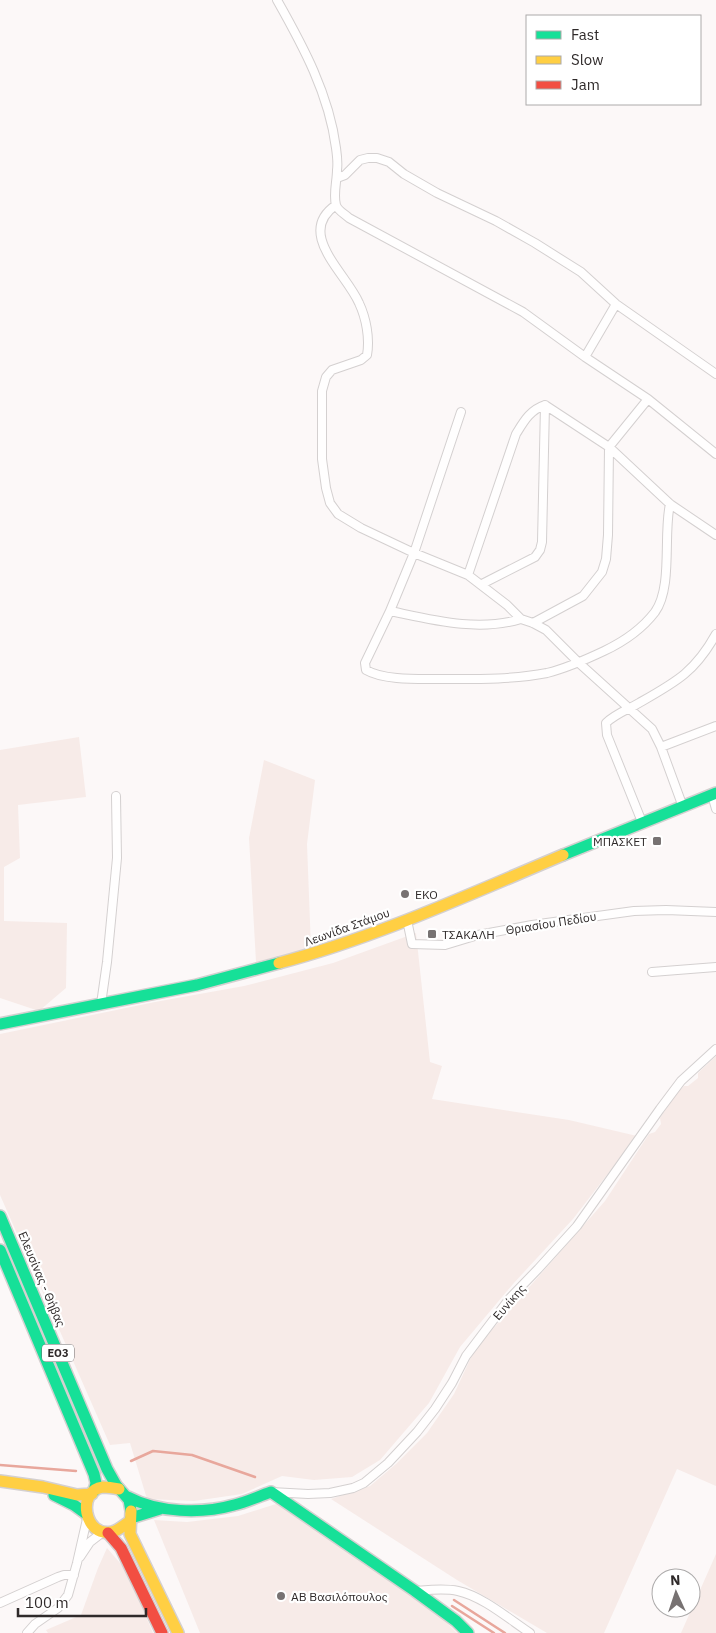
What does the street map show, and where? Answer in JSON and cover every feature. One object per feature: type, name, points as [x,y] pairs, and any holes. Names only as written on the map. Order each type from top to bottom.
[{"type":"main road","name":"Λεωνίδα Στάμου","points":[[0,1024],[197,985],[317,953],[407,920],[714,794]]},
{"type":"main road","name":"Ελευσίνας - Θήβας","points":[[0,1216],[107,1469],[132,1508],[130,1534],[178,1633]]},
{"type":"main road","name":"ΕΟ3","points":[[0,1250],[94,1474],[96,1483],[93,1493],[87,1501],[86,1516]]},
{"type":"main road","points":[[0,1481],[77,1495],[93,1493],[106,1487],[123,1493],[141,1504],[193,1510],[222,1508],[272,1492],[415,1591],[456,1621],[468,1633]]},
{"type":"main road","points":[[29,1486],[69,1502],[86,1516],[94,1528],[106,1533],[121,1548],[162,1633]]},
{"type":"main road","points":[[106,1533],[117,1531],[130,1520],[143,1513],[170,1508]]},
{"type":"street","points":[[277,0],[303,49],[328,106],[338,168],[336,205],[340,211],[523,312],[648,399],[716,454]]},
{"type":"street","points":[[337,178],[346,176],[360,160],[377,158],[389,162],[404,174],[437,193],[496,221],[581,272],[616,304],[716,374]]},
{"type":"street","points":[[336,205],[323,218],[320,230],[321,237],[329,256],[339,268],[359,302],[366,325],[368,346],[367,355],[361,360],[332,370],[326,377],[322,391],[322,459],[330,503],[338,514],[361,528],[414,553],[468,575],[482,584],[521,619],[546,630],[578,663],[652,729],[683,807]]},
{"type":"street","points":[[585,356],[616,304]]},
{"type":"street","points":[[532,623],[583,596],[602,572],[606,559],[608,535],[609,447],[648,399]]},
{"type":"street","points":[[468,575],[516,434],[527,417],[537,407],[544,405],[609,447],[670,504],[716,535]]},
{"type":"street","points":[[482,584],[535,557],[540,550],[542,542],[544,405]]},
{"type":"street","points":[[461,412],[414,553],[390,611],[365,663],[366,670],[374,675],[420,679],[484,679],[547,672],[578,663],[616,645],[642,626],[656,611],[660,601],[663,590],[670,504]]},
{"type":"street","points":[[390,611],[437,621],[474,625],[505,624],[521,619]]},
{"type":"street","points":[[642,822],[607,735],[606,728],[609,720],[674,683],[696,665],[716,634]]},
{"type":"street","points":[[660,747],[716,726]]},
{"type":"street","points":[[714,794],[716,810]]},
{"type":"street","points":[[101,1004],[117,858],[116,796]]},
{"type":"street","name":"Θριασίου Πεδίου","points":[[407,920],[412,944],[434,945],[451,944],[478,935],[532,924],[626,912],[648,910],[716,912]]},
{"type":"street","points":[[652,972],[716,967]]},
{"type":"street","name":"Ευνίκης","points":[[272,1492],[330,1493],[352,1488],[364,1483],[388,1463],[417,1432],[435,1409],[452,1383],[466,1356],[510,1298],[577,1226],[681,1081],[716,1049]]},
{"type":"street","points":[[28,1633],[35,1624],[58,1608],[71,1587],[86,1516]]},
{"type":"street","points":[[77,1564],[90,1542],[106,1533]]},
{"type":"street","points":[[0,1603],[58,1577],[74,1575]]},
{"type":"street","points":[[415,1591],[443,1589],[459,1591],[471,1596],[530,1633]]},
{"type":"shaded area","points":[[79,737],[86,797],[18,805],[20,858],[4,867],[4,921],[67,923],[66,988],[39,1011],[0,998],[0,750]]},
{"type":"shaded area","points":[[264,760],[315,780],[307,844],[311,948],[256,962],[249,838]]},
{"type":"shaded area","points":[[416,933],[430,1062],[442,1066],[432,1099],[569,1120],[637,1136],[573,1219],[513,1284],[460,1347],[429,1403],[380,1460],[352,1477],[314,1480],[282,1476],[242,1494],[194,1501],[147,1499],[130,1443],[110,1445],[0,1195],[0,1034],[244,986],[333,963]]},
{"type":"shaded area","points":[[716,1056],[716,1486],[677,1469],[604,1633],[547,1633],[457,1580],[331,1499],[370,1486],[396,1464],[427,1433],[454,1394],[474,1351],[605,1201],[649,1134],[655,1132],[661,1124],[660,1118],[676,1094],[684,1086],[688,1086],[698,1078],[698,1073]]},
{"type":"shaded area","points":[[279,1503],[429,1605],[457,1633],[200,1633],[154,1520],[187,1522],[238,1516]]},
{"type":"shaded area","points":[[107,1548],[127,1571],[153,1633],[48,1633],[46,1630],[81,1615]]},
{"type":"shaded area","points":[[716,1554],[716,1633],[681,1633],[688,1618],[701,1618],[701,1588]]},
{"type":"waterway","points":[[131,1461],[153,1451],[192,1455],[255,1477]]},
{"type":"waterway","points":[[0,1465],[76,1471]]},
{"type":"waterway","points":[[454,1600],[505,1633]]},
{"type":"waterway","points":[[452,1606],[494,1633]]},
{"type":"traffic: fast","points":[[563,855],[716,793]]},
{"type":"traffic: fast","points":[[0,1024],[197,985],[279,963]]},
{"type":"traffic: fast","points":[[0,1216],[107,1469],[116,1485],[129,1500],[131,1511]]},
{"type":"traffic: fast","points":[[0,1250],[94,1474],[96,1483],[94,1491]]},
{"type":"traffic: fast","points":[[128,1497],[166,1509],[194,1511],[234,1505],[271,1492],[415,1591],[456,1621],[468,1633]]},
{"type":"traffic: fast","points":[[54,1495],[85,1513]]},
{"type":"traffic: fast","points":[[131,1518],[160,1509]]},
{"type":"traffic: slow","points":[[279,963],[352,941],[387,928],[563,855]]},
{"type":"traffic: slow","points":[[0,1481],[43,1487],[77,1495],[92,1494]]},
{"type":"traffic: slow","points":[[119,1489],[103,1487],[94,1490],[89,1496],[87,1513],[95,1528],[102,1532],[112,1532],[129,1522]]},
{"type":"traffic: slow","points":[[131,1511],[130,1534],[178,1633]]},
{"type":"traffic: jam","points":[[108,1533],[121,1548],[162,1633]]},
{"type":"place","name":"ΜΠΑΣΚΕΤ","points":[[657,841]]},
{"type":"place","name":"EKO","points":[[405,894]]},
{"type":"place","name":"ΤΣΑΚΑΛΗ","points":[[432,934]]},
{"type":"place","name":"ΑΒ Βασιλόπουλος","points":[[281,1596]]}]
